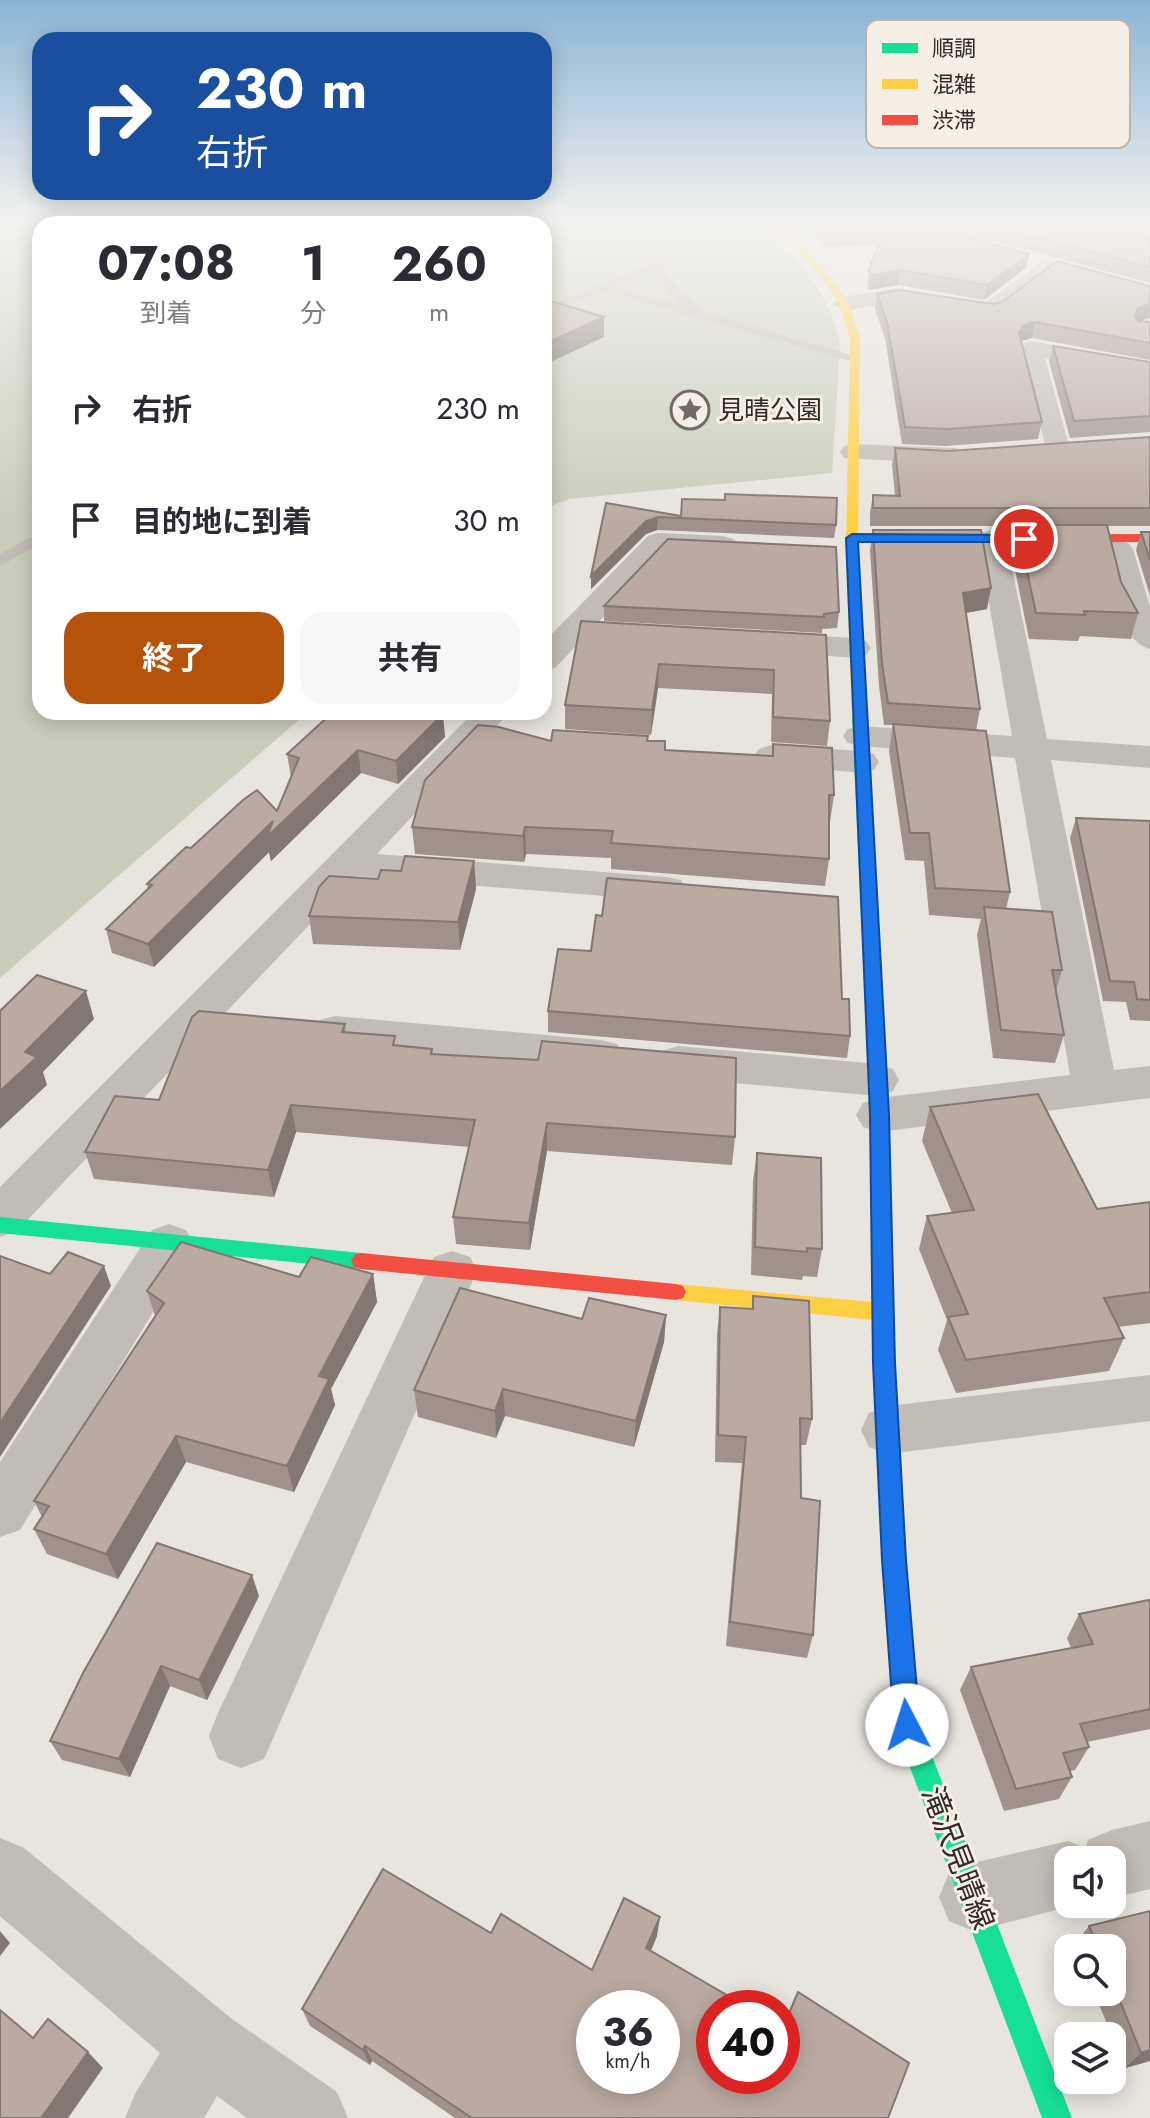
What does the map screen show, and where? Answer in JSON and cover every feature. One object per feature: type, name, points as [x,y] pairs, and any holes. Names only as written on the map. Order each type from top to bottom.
[{"type":"street","name":"滝沢見晴線","points":[[851,326],[855,338],[855,358],[848,544],[860,749],[852,903],[878,1098],[883,1312],[894,1560],[907,1725],[1057,2118]]},
{"type":"street","points":[[1057,449],[1031,348],[1150,369]]},
{"type":"street","points":[[1029,451],[1088,447]]},
{"type":"street","points":[[853,452],[945,457],[987,454]]},
{"type":"street","points":[[899,538],[1150,538]]},
{"type":"street","points":[[992,539],[1095,1089]]},
{"type":"street","points":[[552,656],[588,633],[658,542],[747,546]]},
{"type":"street","points":[[1118,549],[1141,630],[1150,639]]},
{"type":"street","points":[[729,641],[855,648]]},
{"type":"street","points":[[0,1218],[347,863],[492,730]]},
{"type":"street","points":[[735,754],[860,749],[1030,748],[1150,757]]},
{"type":"street","points":[[347,863],[710,892]]},
{"type":"street","points":[[193,1019],[241,1023]]},
{"type":"street","points":[[289,1027],[878,1098],[1095,1089],[1150,1082]]},
{"type":"street","points":[[0,1225],[883,1312]]},
{"type":"street","points":[[0,1511],[169,1244]]},
{"type":"street","points":[[241,1736],[452,1271]]},
{"type":"street","points":[[888,1430],[1150,1398]]},
{"type":"street","points":[[1126,1861],[1150,1855]]},
{"type":"street","points":[[0,1872],[206,2045],[311,2118]]},
{"type":"street","points":[[973,1897],[1054,1878]]},
{"type":"street","points":[[162,2118],[206,2045]]},
{"type":"lane","points":[[741,326],[855,358]]},
{"type":"lane","points":[[0,561],[32,542]]},
{"type":"green space","points":[[0,326],[32,326],[32,720],[299,720],[0,978]]},
{"type":"green space","name":"見晴公園","points":[[552,326],[836,326],[840,346],[832,473],[569,499],[552,506]]},
{"type":"building","points":[[552,326],[585,326],[552,341]]},
{"type":"building","points":[[888,326],[1023,326],[1019,333],[1042,422],[948,429],[905,427]]},
{"type":"building","points":[[1056,326],[1150,326],[1150,343]]},
{"type":"building","points":[[1053,346],[1150,362],[1150,416],[1074,421]]},
{"type":"building","points":[[1150,437],[1150,508],[873,508],[873,495],[900,496],[895,448],[948,451]]},
{"type":"building","points":[[725,494],[837,498],[836,525],[658,517],[646,521],[591,576],[606,503],[681,516],[682,499],[725,500]]},
{"type":"building","points":[[1017,525],[1107,525],[1121,582],[1138,613],[1036,613]]},
{"type":"building","points":[[873,530],[981,530],[991,588],[963,593],[980,709],[888,703],[882,664]]},
{"type":"building","points":[[1141,532],[1150,532],[1150,560]]},
{"type":"building","points":[[668,539],[836,547],[839,612],[824,614],[824,617],[604,606]]},
{"type":"building","points":[[581,621],[826,635],[830,721],[773,717],[774,670],[659,664],[652,710],[565,705]]},
{"type":"building","points":[[324,720],[437,720],[396,761],[358,750],[267,837],[273,821],[148,944],[106,929],[186,847],[191,848],[257,790],[277,811],[299,758],[287,754]]},
{"type":"building","points":[[893,724],[986,731],[1010,892],[935,888],[929,833],[910,833]]},
{"type":"building","points":[[478,725],[499,727],[551,741],[553,730],[648,736],[647,741],[665,741],[665,750],[773,756],[773,744],[832,748],[834,795],[829,795],[829,859],[611,843],[613,831],[525,827],[523,836],[412,827],[425,780]]},
{"type":"building","points":[[1076,818],[1150,821],[1150,1000],[1137,999],[1134,982],[1110,981]]},
{"type":"building","points":[[405,856],[474,861],[458,922],[309,916],[319,887],[329,876],[378,879],[381,870],[401,871]]},
{"type":"building","points":[[607,878],[838,897],[842,999],[849,999],[850,1036],[548,1011],[558,949],[591,951],[596,915],[602,916]]},
{"type":"building","points":[[984,907],[1052,912],[1062,970],[1052,970],[1064,1035],[1001,1030]]},
{"type":"building","points":[[37,975],[86,991],[25,1052],[37,1057],[0,1091],[0,1011]]},
{"type":"building","points":[[199,1011],[345,1024],[342,1032],[395,1036],[393,1045],[432,1049],[431,1054],[538,1060],[542,1041],[736,1058],[735,1137],[547,1123],[529,1223],[453,1217],[475,1120],[291,1105],[268,1170],[85,1152],[115,1096],[159,1100],[192,1017]]},
{"type":"building","points":[[1038,1094],[1097,1209],[1150,1202],[1150,1292],[1104,1298],[1124,1338],[966,1360],[948,1317],[968,1314],[927,1216],[974,1210],[930,1107]]},
{"type":"building","points":[[757,1153],[821,1158],[822,1249],[807,1248],[807,1252],[755,1247]]},
{"type":"building","points":[[181,1242],[299,1277],[311,1257],[373,1274],[319,1376],[329,1379],[287,1466],[176,1436],[106,1554],[34,1529],[49,1506],[34,1501],[164,1303],[147,1291]]},
{"type":"building","points":[[68,1252],[104,1266],[0,1423],[0,1256],[50,1274]]},
{"type":"building","points":[[460,1288],[582,1319],[589,1298],[666,1315],[636,1421],[503,1389],[495,1411],[414,1390]]},
{"type":"building","points":[[753,1296],[809,1301],[812,1419],[800,1418],[801,1498],[820,1501],[813,1635],[730,1622],[746,1437],[718,1435],[720,1307],[753,1309]]},
{"type":"building","points":[[157,1543],[252,1575],[199,1680],[161,1666],[119,1759],[50,1741],[83,1673]]},
{"type":"building","points":[[1149,1600],[1150,1709],[1080,1724],[1089,1747],[1063,1753],[1072,1777],[1016,1789],[971,1667],[1093,1644],[1079,1614]]},
{"type":"building","points":[[383,1869],[491,1933],[501,1914],[592,1970],[624,1898],[660,1917],[646,1948],[718,1990],[696,1990],[696,2094],[800,2094],[800,1993],[909,2063],[888,2118],[472,2118],[365,2046],[363,2050],[302,2009]]},
{"type":"building","points":[[1150,1911],[1150,2050],[1141,2053],[1122,2006],[1126,2006],[1126,1934],[1092,1934],[1089,1926]]},
{"type":"building","points":[[0,2010],[33,2038],[48,2019],[88,2052],[41,2118],[0,2118]]},
{"type":"traffic: fast","points":[[859,718],[879,1115],[881,1220]]},
{"type":"traffic: fast","points":[[0,1225],[361,1261]]},
{"type":"traffic: fast","points":[[896,1586],[907,1725],[1057,2118]]},
{"type":"traffic: slow","points":[[851,326],[855,338],[852,551],[859,718]]},
{"type":"traffic: slow","points":[[881,1220],[884,1363],[896,1586]]},
{"type":"traffic: slow","points":[[676,1292],[883,1312]]},
{"type":"traffic: jam","points":[[922,539],[1150,538]]},
{"type":"traffic: jam","points":[[361,1261],[676,1292]]},
{"type":"place","name":"見晴公園","points":[[690,410]]},
{"type":"route","points":[[907,1725],[894,1560],[884,1363],[879,1115],[852,538],[1024,539]]}]
